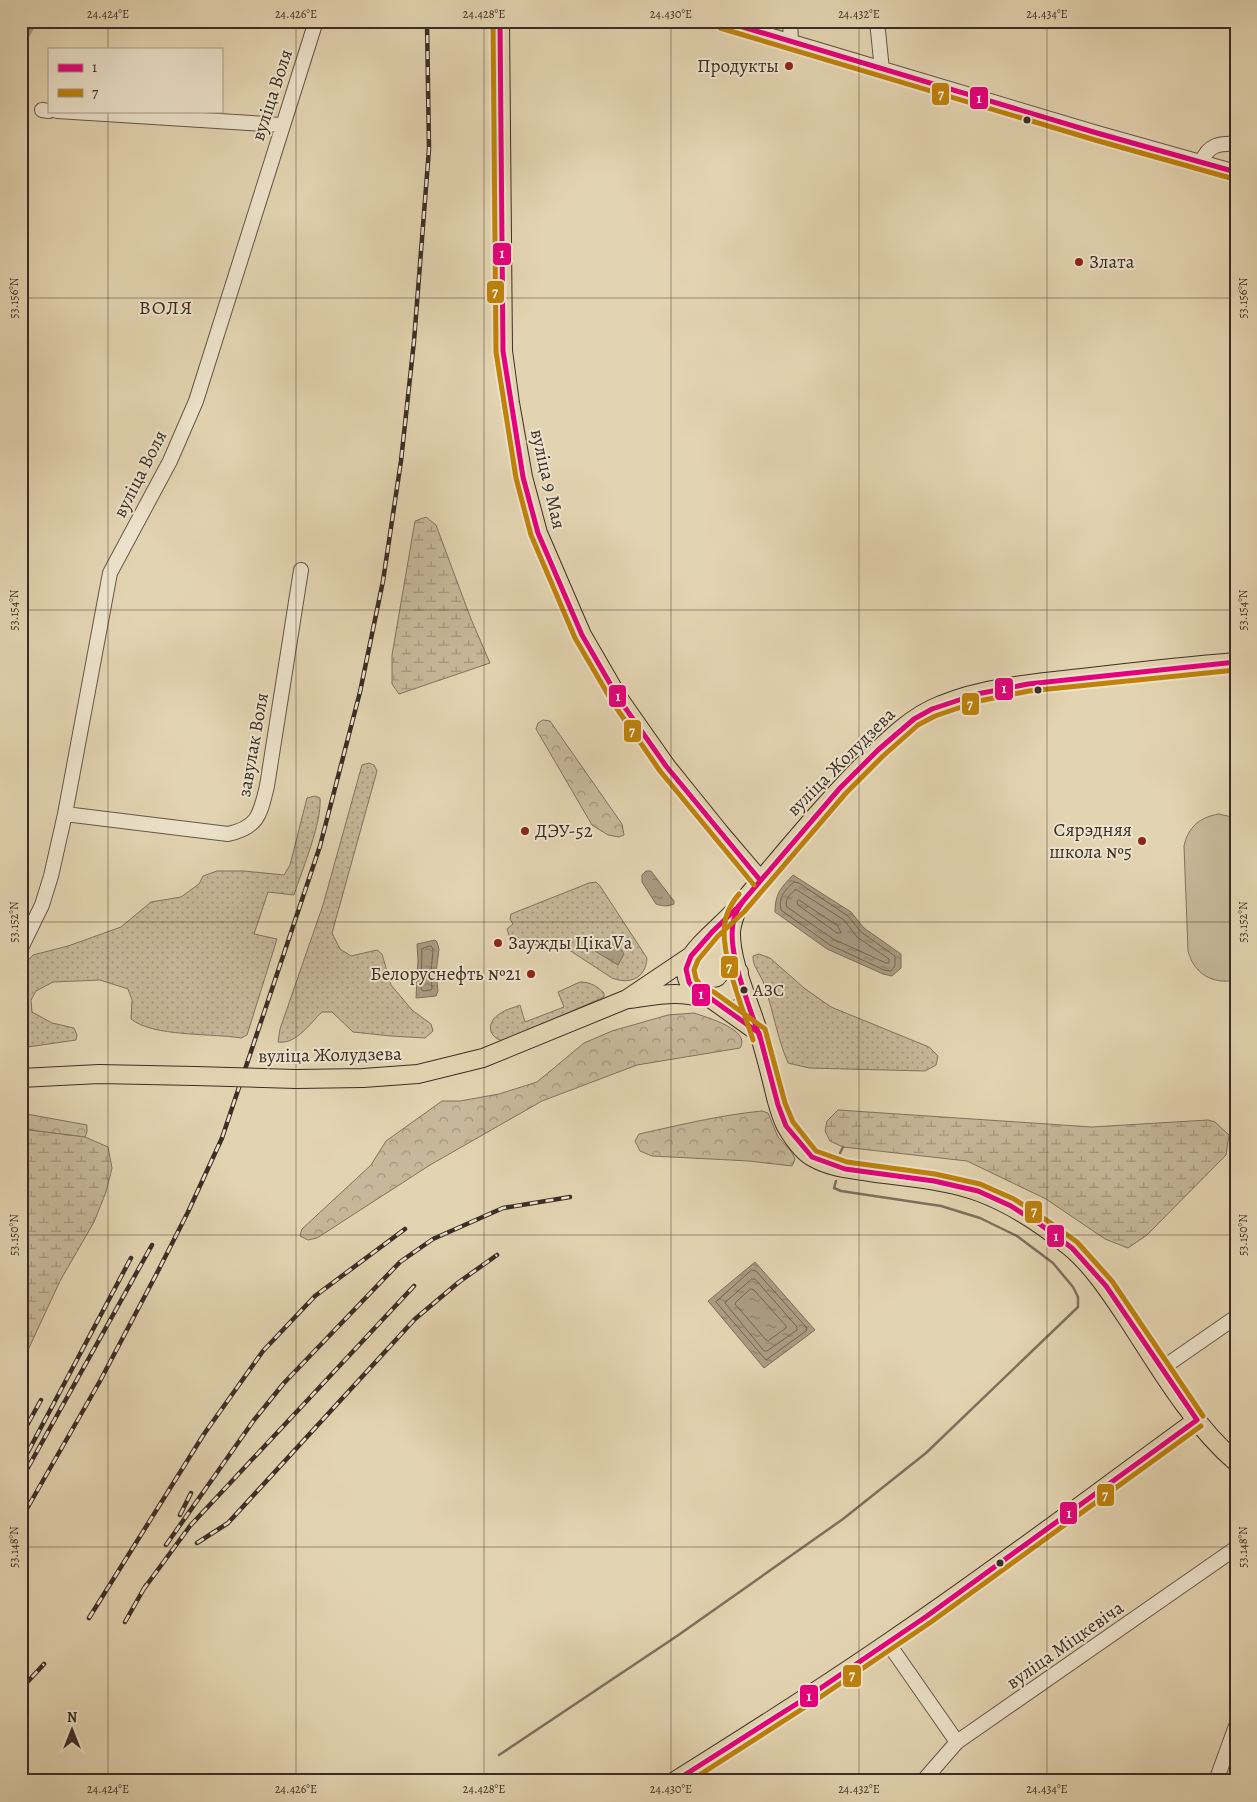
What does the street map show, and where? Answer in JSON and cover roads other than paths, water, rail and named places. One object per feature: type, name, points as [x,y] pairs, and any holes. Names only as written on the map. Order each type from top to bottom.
[{"type":"main road","name":"вуліца 9 Мая","points":[[500,21],[503,351],[523,477],[538,533],[582,635],[619,698],[666,766],[760,880]]},
{"type":"main road","name":"вуліца Жолудзева","points":[[693,954],[738,907],[840,788],[878,750],[914,719],[932,709],[977,694],[1028,684],[1236,662]]},
{"type":"main road","points":[[738,907],[731,930],[737,965],[759,1032],[778,1105],[786,1126],[800,1145],[812,1158],[845,1168],[934,1181],[978,1191],[1011,1206],[1072,1248],[1106,1286],[1161,1369],[1198,1420],[1222,1450],[1236,1462]]},
{"type":"main road","points":[[713,946],[726,949],[737,965],[735,984],[732,989],[722,996],[706,997],[675,994],[627,999],[700,948],[713,946]]},
{"type":"main road","points":[[693,954],[686,969],[688,982],[692,988],[759,1032]]},
{"type":"main road","name":"вуліца Жолудзева","points":[[21,1078],[99,1074],[296,1079],[363,1078],[427,1072],[483,1058],[627,999]]},
{"type":"main road","points":[[675,1781],[754,1732],[888,1643],[1198,1420]]},
{"type":"street","name":"вуліца Воля","points":[[21,948],[42,905],[51,876],[65,814],[110,573],[170,461],[196,401],[316,21]]},
{"type":"street","points":[[722,21],[1097,134],[1236,172]]},
{"type":"street","points":[[790,21],[792,42]]},
{"type":"street","points":[[876,21],[882,70]]},
{"type":"street","points":[[73,112],[282,125]]},
{"type":"street","points":[[1202,162],[1207,151],[1212,147],[1221,143],[1236,144]]},
{"type":"street","name":"завулак Воля","points":[[65,814],[228,834],[242,831],[253,825],[261,810],[267,786],[301,570]]},
{"type":"street","points":[[1161,1369],[1236,1317]]},
{"type":"street","name":"вуліца Міцкевіча","points":[[923,1781],[957,1742],[1236,1548]]},
{"type":"street","points":[[888,1643],[957,1742]]},
{"type":"street","points":[[1216,1781],[1236,1726]]},
{"type":"water","points":[[646,871],[651,871],[674,901],[674,904],[665,906],[656,904],[642,882],[642,875]]},
{"type":"water","points":[[793,875],[851,912],[864,928],[901,954],[901,968],[892,976],[883,974],[827,949],[775,912],[779,891]]},
{"type":"water","points":[[435,940],[439,949],[436,973],[438,991],[436,996],[416,998],[417,944]]},
{"type":"water","points":[[616,942],[624,954],[618,965],[595,951],[601,945]]},
{"type":"water","points":[[755,1262],[815,1330],[764,1368],[708,1301]]},
{"type":"waterway","points":[[21,35],[26,26],[26,21]]},
{"type":"waterway","points":[[840,1153],[843,1147]]},
{"type":"waterway","points":[[499,1755],[677,1636],[843,1519],[926,1453],[1078,1307],[1078,1297],[1073,1287],[1053,1263],[1017,1236],[980,1218],[941,1206],[841,1191],[834,1188],[836,1181]]},
{"type":"railway","points":[[21,1519],[100,1381],[157,1273],[222,1138],[320,846],[360,692],[383,581],[401,461],[414,341],[429,149],[427,21]]},
{"type":"railway","points":[[166,1545],[254,1420],[284,1383],[400,1262],[433,1239],[503,1208],[570,1197]]},
{"type":"railway","points":[[89,1618],[204,1434],[263,1351],[315,1296],[405,1229]]},
{"type":"railway","points":[[21,1480],[152,1245]]},
{"type":"railway","points":[[197,1543],[228,1523],[415,1319],[459,1282],[497,1255]]},
{"type":"railway","points":[[21,1465],[131,1258]]},
{"type":"railway","points":[[143,1590],[190,1526],[414,1286]]},
{"type":"railway","points":[[21,1436],[41,1400]]},
{"type":"railway","points":[[180,1515],[191,1493]]},
{"type":"railway","points":[[125,1622],[146,1585]]},
{"type":"railway","points":[[21,1689],[44,1664]]},
{"type":"place","name":"Продукты","points":[[789,66]]},
{"type":"place","name":"Злата","points":[[1079,262]]},
{"type":"place","name":"ДЭУ-52","points":[[525,831]]},
{"type":"place","name":"Сярэдняя школа №5","points":[[1142,841]]},
{"type":"place","name":"Заужды ЦікаVа","points":[[498,943]]},
{"type":"place","name":"Белоруснефть №21","points":[[531,974]]},
{"type":"place","name":"АЗС","points":[[744,990]]},
{"type":"district","name":"ВОЛЯ","points":[[166,307]]}]
